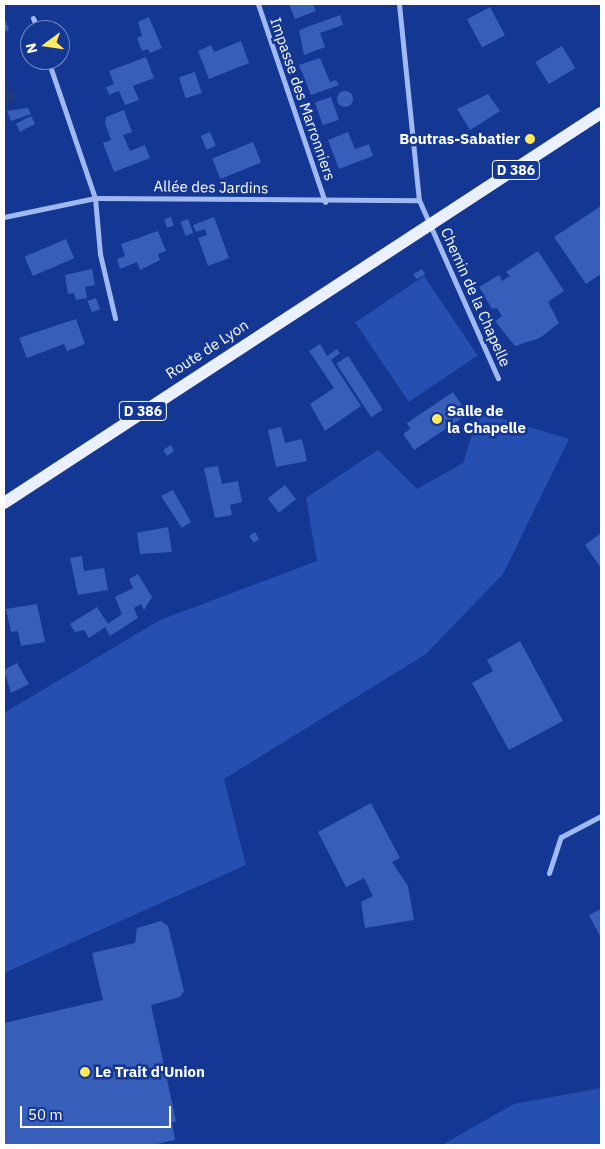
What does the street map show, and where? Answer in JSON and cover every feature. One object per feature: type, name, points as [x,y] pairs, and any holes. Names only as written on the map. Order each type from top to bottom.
[{"type":"main road","name":"D 386","points":[[431,226],[601,113]]},
{"type":"main road","name":"Route de Lyon","points":[[4,503],[431,226]]},
{"type":"street","name":"Impasse des Marronniers","points":[[258,4],[325,202]]},
{"type":"street","name":"Chemin de la Chapelle","points":[[399,4],[419,200],[498,378]]},
{"type":"street","points":[[51,70],[95,198],[100,254],[114,318]]},
{"type":"street","name":"Allée des Jardins","points":[[4,217],[95,198],[325,202],[419,200]]},
{"type":"street","points":[[549,873],[561,837],[601,816]]},
{"type":"shaded area","points":[[6,89],[12,89],[16,96],[12,103],[6,103],[2,99],[2,93]]},
{"type":"shaded area","points":[[424,276],[478,356],[409,402],[355,322]]},
{"type":"shaded area","points":[[479,412],[569,439],[503,574],[426,654],[224,779],[246,865],[4,973],[4,713],[160,620],[317,561],[306,498],[378,450],[417,489],[463,463]]},
{"type":"shaded area","points":[[601,1088],[601,1145],[442,1145],[514,1104]]},
{"type":"building","points":[[289,4],[313,4],[316,11],[295,19]]},
{"type":"building","points":[[490,7],[505,35],[482,47],[467,19]]},
{"type":"building","points":[[340,15],[343,25],[320,33],[325,47],[304,55],[299,30]]},
{"type":"building","points":[[4,17],[9,30],[4,32]]},
{"type":"building","points":[[149,17],[162,48],[150,53],[148,49],[142,51],[137,38],[142,36],[138,22]]},
{"type":"building","points":[[241,41],[249,63],[209,79],[198,51],[211,45],[214,52]]},
{"type":"building","points":[[562,46],[575,68],[549,84],[535,62]]},
{"type":"building","points":[[146,57],[154,78],[133,86],[139,100],[125,105],[119,91],[109,95],[106,87],[114,84],[109,71]]},
{"type":"building","points":[[320,58],[330,82],[336,80],[339,85],[311,95],[299,65]]},
{"type":"building","points":[[195,72],[202,93],[186,98],[179,77]]},
{"type":"building","points":[[345,91],[351,93],[353,99],[351,105],[345,107],[339,105],[337,99],[339,93]]},
{"type":"building","points":[[488,94],[500,111],[470,130],[457,109]]},
{"type":"building","points":[[331,97],[339,120],[323,125],[315,103]]},
{"type":"building","points":[[28,108],[31,114],[11,121],[7,111]]},
{"type":"building","points":[[124,110],[132,132],[123,135],[130,151],[145,145],[150,158],[114,172],[103,143],[111,140],[105,123],[106,117]]},
{"type":"building","points":[[31,116],[35,124],[20,132],[16,124]]},
{"type":"building","points":[[210,132],[216,146],[207,150],[201,136]]},
{"type":"building","points":[[348,132],[355,149],[369,144],[373,156],[339,169],[328,140]]},
{"type":"building","points":[[253,142],[261,162],[220,179],[212,158]]},
{"type":"building","points":[[601,206],[601,274],[586,284],[554,237]]},
{"type":"building","points":[[171,217],[174,226],[167,228],[164,219]]},
{"type":"building","points":[[214,217],[229,258],[208,266],[198,238],[207,235],[205,229],[196,232],[193,225]]},
{"type":"building","points":[[188,219],[193,233],[186,236],[180,222]]},
{"type":"building","points":[[158,231],[166,251],[158,254],[160,260],[140,270],[137,262],[120,269],[117,259],[125,256],[121,244]]},
{"type":"building","points":[[66,239],[74,258],[33,276],[25,257]]},
{"type":"building","points":[[538,251],[564,291],[548,302],[559,323],[540,338],[515,346],[495,321],[502,316],[497,308],[492,309],[479,287],[499,275],[502,281],[510,276],[506,272]]},
{"type":"building","points":[[92,269],[95,285],[85,287],[87,298],[76,300],[74,293],[68,294],[65,275]]},
{"type":"building","points":[[422,269],[425,274],[417,279],[413,274]]},
{"type":"building","points":[[96,298],[100,309],[92,312],[88,301]]},
{"type":"building","points":[[76,319],[85,344],[67,351],[64,344],[27,358],[19,338]]},
{"type":"building","points":[[320,344],[327,356],[337,349],[340,353],[331,360],[361,406],[325,431],[310,404],[334,388],[309,351]]},
{"type":"building","points":[[348,356],[383,410],[371,417],[336,364]]},
{"type":"building","name":"Salle de la Chapelle","points":[[453,392],[468,414],[414,450],[403,434],[410,429],[407,423]]},
{"type":"building","points":[[281,427],[285,443],[302,439],[307,461],[276,467],[268,430]]},
{"type":"building","points":[[171,445],[174,451],[167,456],[163,450]]},
{"type":"building","points":[[218,466],[222,484],[238,481],[242,502],[230,505],[232,515],[215,518],[204,468]]},
{"type":"building","points":[[285,485],[296,499],[279,513],[268,499]]},
{"type":"building","points":[[173,490],[191,522],[182,528],[161,496]]},
{"type":"building","points":[[168,527],[172,552],[140,554],[137,533]]},
{"type":"building","points":[[255,532],[259,539],[254,543],[249,536]]},
{"type":"building","points":[[601,533],[601,568],[585,545]]},
{"type":"building","points":[[82,556],[84,571],[104,568],[108,590],[78,595],[70,558]]},
{"type":"building","points":[[138,574],[152,597],[144,610],[141,604],[134,608],[138,618],[110,636],[105,627],[89,638],[84,630],[75,632],[70,624],[97,607],[108,624],[122,614],[115,597],[133,588],[129,579]]},
{"type":"building","points":[[37,604],[45,642],[21,646],[18,631],[11,632],[6,609]]},
{"type":"building","points":[[520,641],[563,721],[509,750],[472,683],[493,671],[487,660]]},
{"type":"building","points":[[17,663],[29,684],[11,693],[4,670]]},
{"type":"building","points":[[371,803],[400,858],[392,862],[408,886],[414,920],[365,928],[361,902],[373,896],[364,878],[346,887],[318,832]]},
{"type":"building","points":[[601,909],[601,938],[589,915]]},
{"type":"building","name":"Le Trait d'Union","points":[[161,921],[168,926],[184,991],[180,997],[151,1005],[176,1121],[172,1123],[175,1140],[152,1145],[4,1145],[4,1023],[103,1000],[92,953],[135,943],[137,928]]},
{"type":"place","name":"Boutras-Sabatier","points":[[530,139]]},
{"type":"place","name":"Salle de la Chapelle","points":[[437,419]]},
{"type":"place","name":"Le Trait d'Union","points":[[85,1072]]}]
